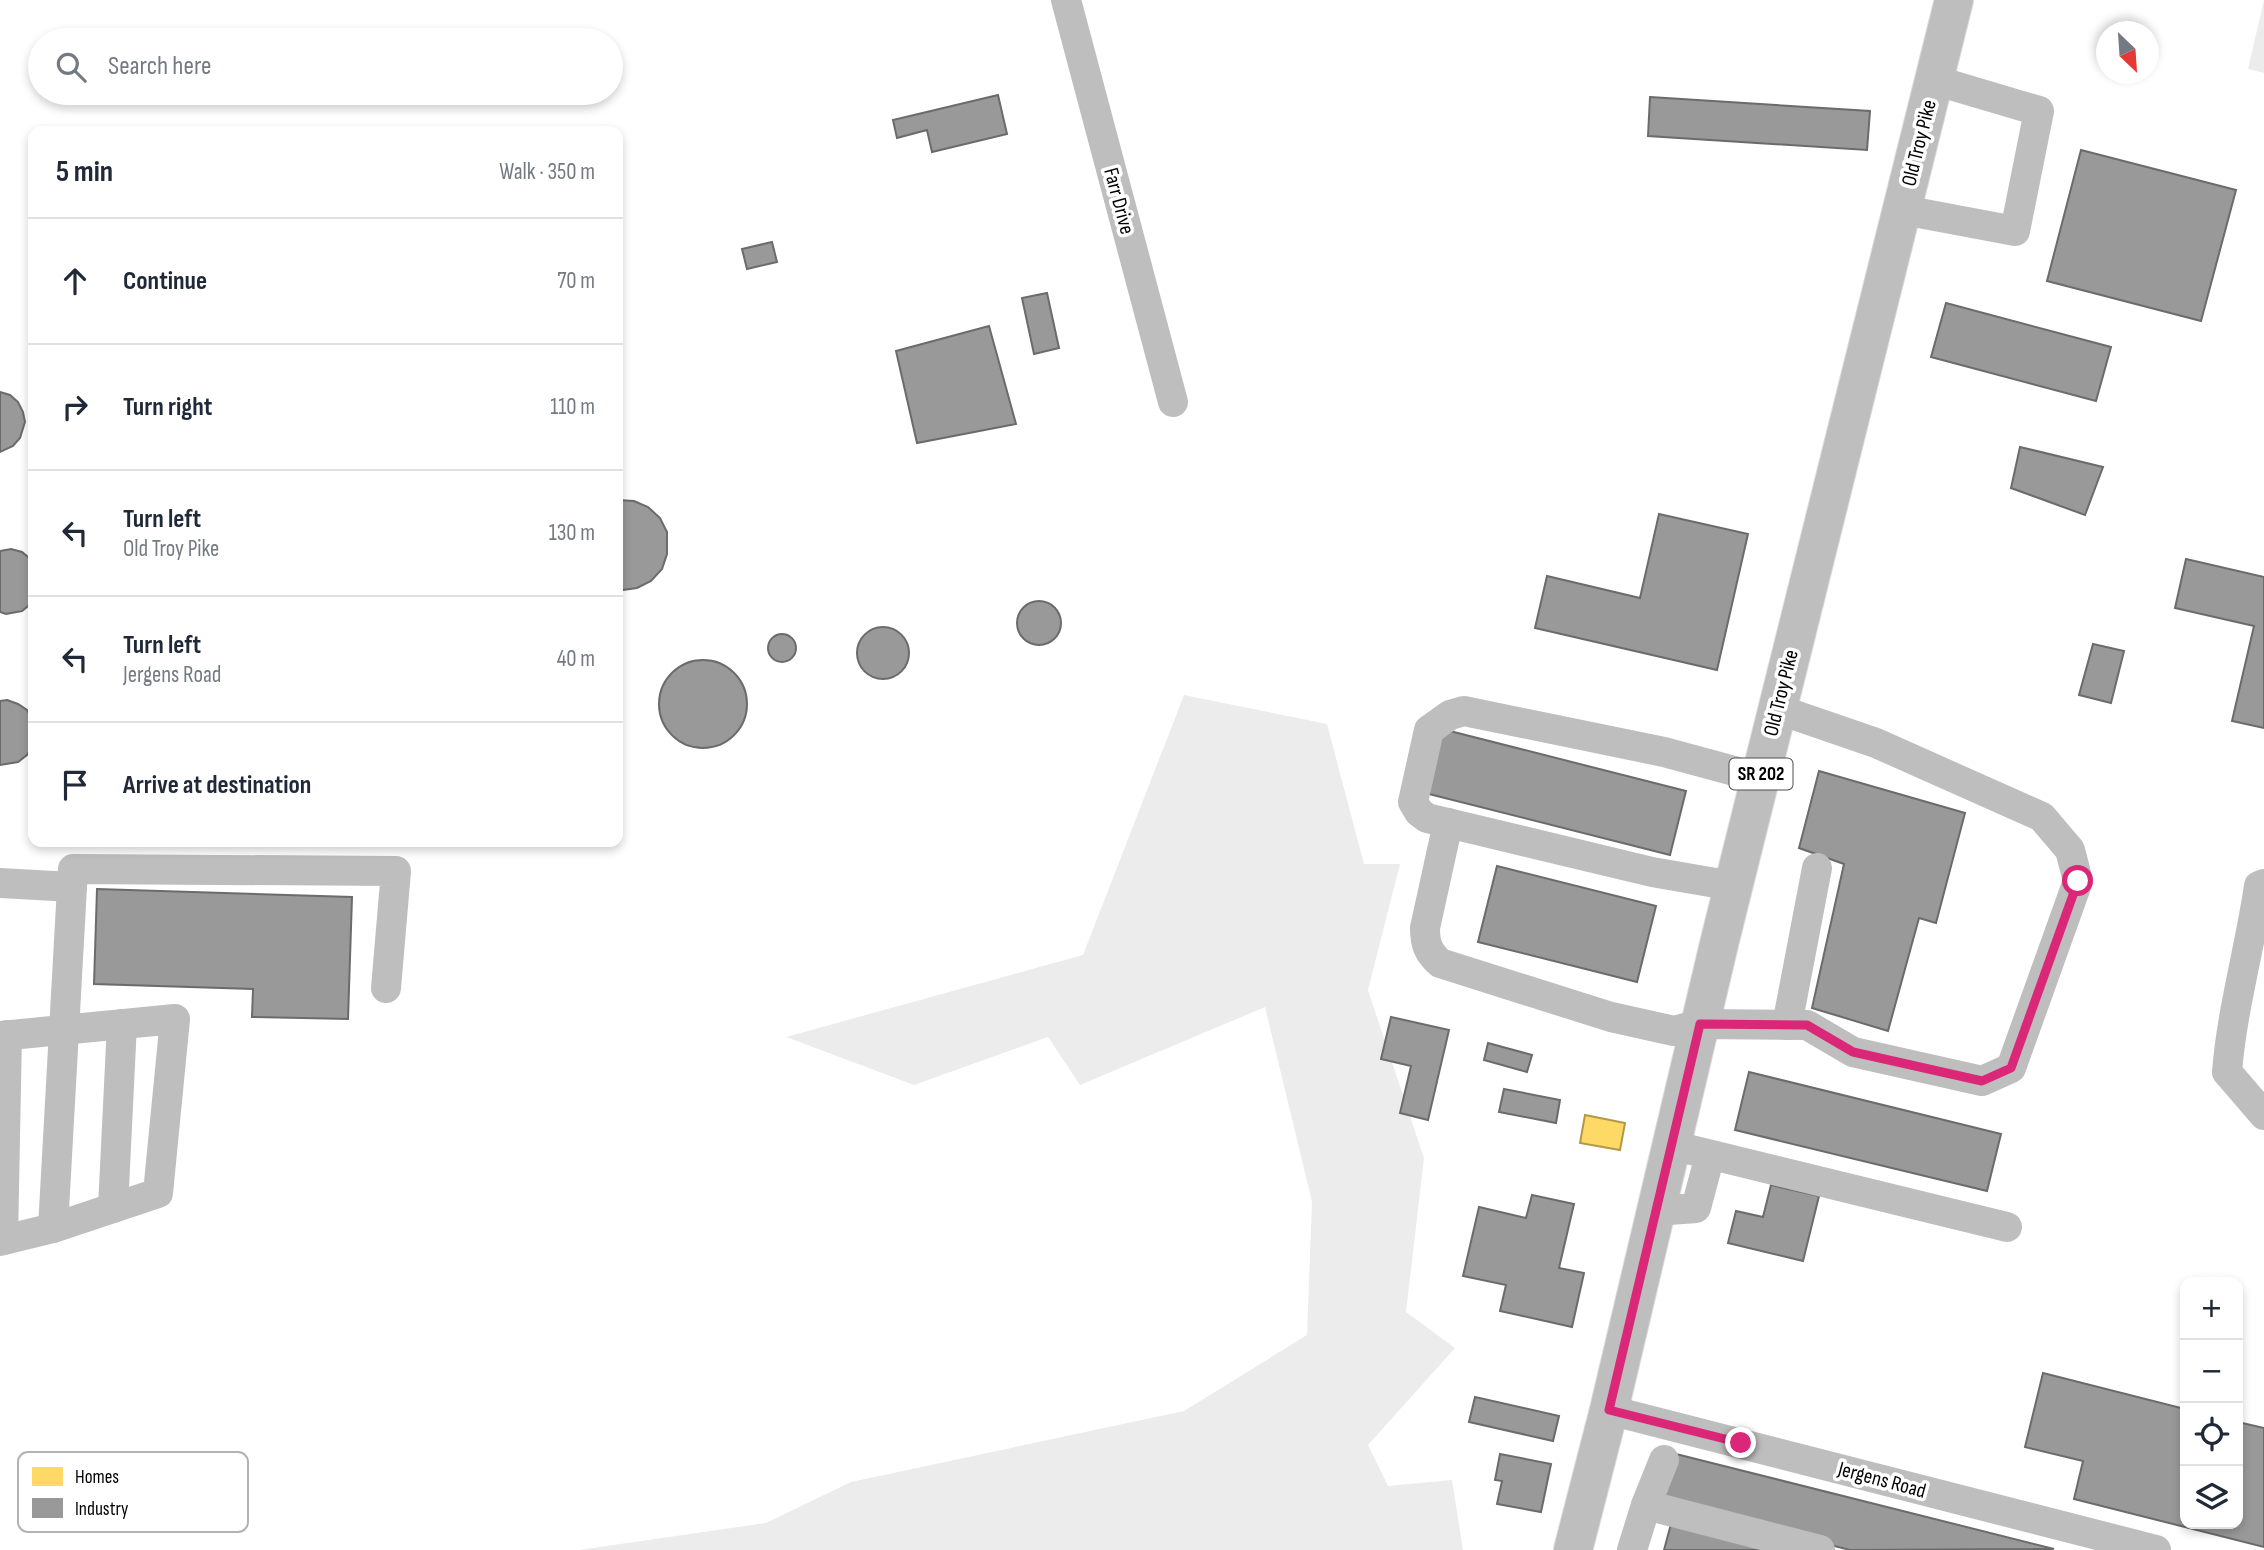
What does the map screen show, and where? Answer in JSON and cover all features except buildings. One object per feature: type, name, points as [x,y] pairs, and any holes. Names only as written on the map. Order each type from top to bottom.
[{"type":"main road","name":"Old Troy Pike","points":[[1573,1550],[1609,1410],[1733,886],[1954,0]]},
{"type":"street","name":"Farr Drive","points":[[1066,0],[1173,402]]},
{"type":"street","points":[[1903,210],[2015,231],[2039,111],[1934,80]]},
{"type":"street","points":[[1448,823],[1425,928],[1425,943],[1430,954],[1440,963],[1611,1017],[1674,1031],[1700,1024],[1807,1025],[1853,1052],[1982,1081],[2011,1068],[2078,881],[2070,850],[2042,817],[1876,743],[1777,709]]},
{"type":"street","points":[[1733,886],[1652,872],[1427,818],[1413,802],[1429,730],[1450,715],[1464,711],[1664,752],[1760,778]]},
{"type":"street","points":[[1787,1025],[1817,868]]},
{"type":"street","points":[[53,1228],[72,869],[396,871],[386,988]]},
{"type":"street","points":[[0,883],[72,887]]},
{"type":"street","points":[[2264,884],[2259,886],[2252,937],[2230,1033],[2227,1072],[2264,1115]]},
{"type":"street","points":[[175,1019],[159,1193],[53,1228],[1,1241],[4,1036],[122,1024],[175,1019]]},
{"type":"street","points":[[113,1208],[122,1024]]},
{"type":"street","points":[[1671,1145],[2007,1227]]},
{"type":"street","points":[[1656,1211],[1696,1208],[1710,1155]]},
{"type":"street","name":"Jergens Road","points":[[1609,1410],[2070,1540],[2156,1550]]},
{"type":"street","points":[[1632,1550],[1664,1460]]},
{"type":"street","points":[[1646,1505],[1820,1550]]},
{"type":"shaded area","points":[[2264,0],[2264,73],[2248,69]]},
{"type":"shaded area","points":[[1184,695],[1327,724],[1364,864],[1400,864],[1368,990],[1424,1158],[1406,1312],[1455,1348],[1368,1445],[1388,1486],[1452,1480],[1463,1550],[579,1550],[766,1523],[851,1482],[1184,1411],[1307,1335],[1312,1202],[1265,1007],[1080,1085],[1048,1037],[914,1085],[786,1037],[1083,955]]},
{"type":"route","points":[[1741,1443],[1609,1410],[1700,1024],[1807,1025],[1853,1052],[1982,1081],[2011,1068],[2078,881]]}]
